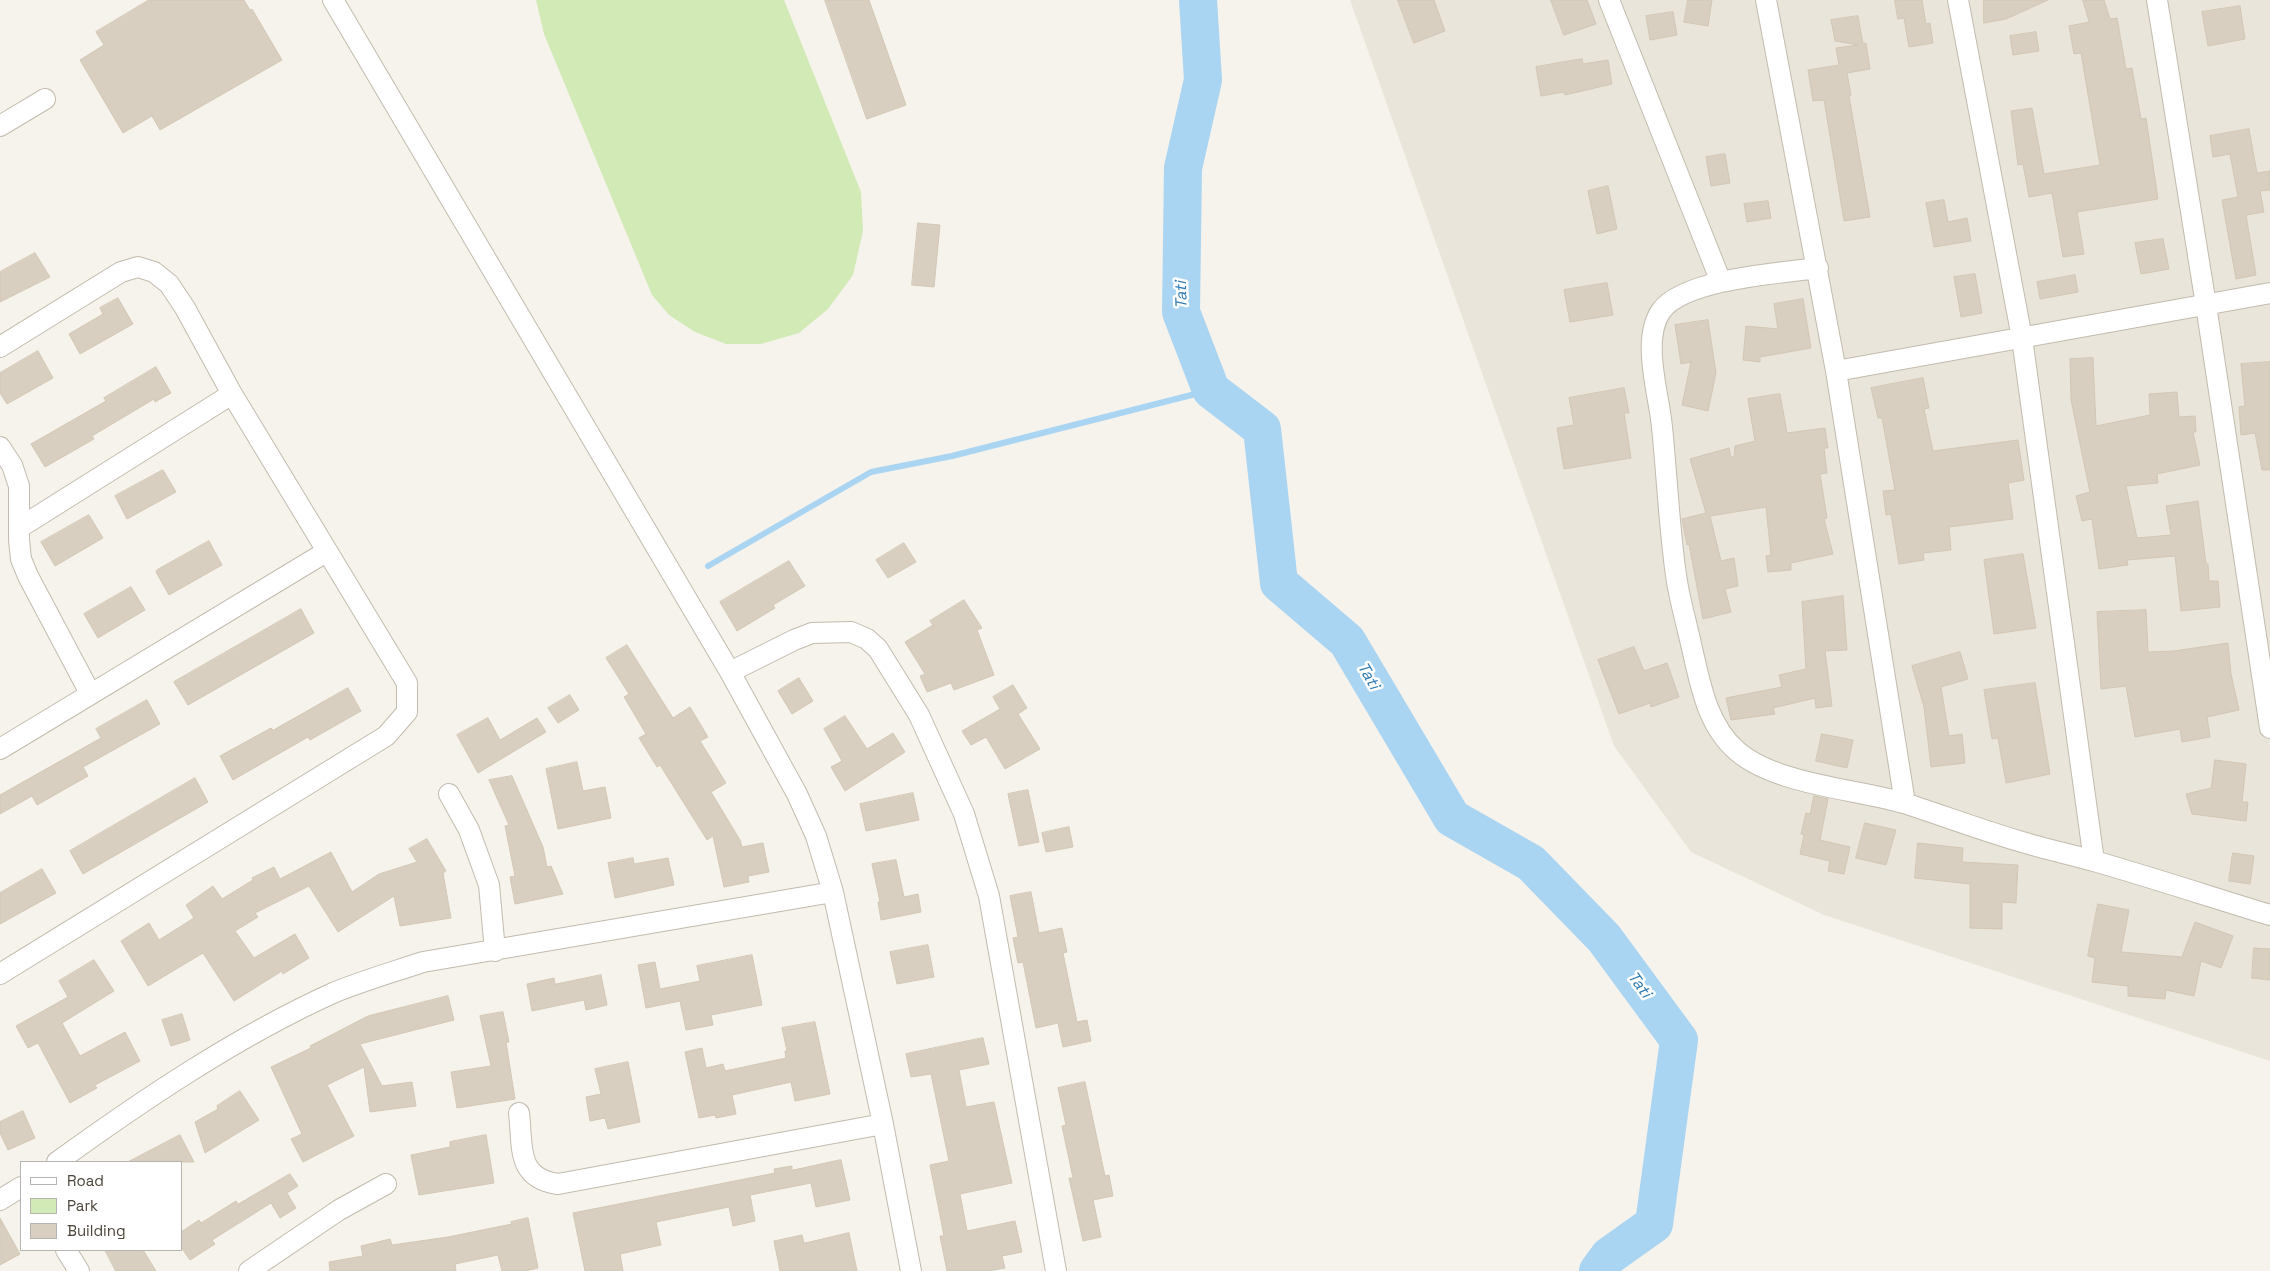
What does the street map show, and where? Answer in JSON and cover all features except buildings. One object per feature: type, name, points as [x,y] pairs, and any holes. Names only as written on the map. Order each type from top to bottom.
[{"type":"street","points":[[333,0],[730,672],[798,794],[816,836],[833,892],[883,1124],[911,1271]]},
{"type":"street","points":[[1609,0],[1721,282]]},
{"type":"street","points":[[1766,0],[1818,268],[1836,372],[1904,803]]},
{"type":"street","points":[[1958,0],[2022,338],[2094,861]]},
{"type":"street","points":[[2157,0],[2270,724]]},
{"type":"street","points":[[0,126],[45,99]]},
{"type":"street","points":[[0,347],[121,272],[138,267],[154,272],[169,284],[185,308],[232,394],[326,552],[407,683],[407,712],[386,736],[0,974]]},
{"type":"street","points":[[1818,268],[1721,282],[1670,301],[1661,311],[1654,325],[1652,339],[1676,578],[1702,694],[1712,718],[1738,751],[1753,761],[1791,776],[1904,803],[2020,842],[2094,861],[2270,915]]},
{"type":"street","points":[[1836,372],[2270,293]]},
{"type":"street","points":[[19,528],[232,394]]},
{"type":"street","points":[[0,447],[12,465],[19,486],[21,558],[28,576],[90,692]]},
{"type":"street","points":[[0,749],[90,692],[326,552]]},
{"type":"street","points":[[730,672],[812,633],[851,632],[867,639],[878,649],[919,715],[964,814],[988,896],[1056,1271]]},
{"type":"street","points":[[449,794],[469,830],[489,885],[496,950]]},
{"type":"street","points":[[58,1161],[144,1099],[257,1033],[333,994],[423,962],[833,892]]},
{"type":"street","points":[[519,1113],[527,1169],[536,1178],[558,1184],[883,1124]]},
{"type":"street","points":[[249,1271],[339,1210],[386,1184]]},
{"type":"street","points":[[0,1200],[20,1188]]},
{"type":"street","points":[[67,1251],[79,1271]]},
{"type":"shaded area","points":[[1350,0],[2270,0],[2270,1061],[1824,915],[1691,852],[1614,746]]},
{"type":"green space","points":[[536,0],[784,0],[861,192],[863,231],[853,275],[828,309],[799,333],[761,344],[726,344],[695,332],[669,315],[652,295],[544,34]]},
{"type":"waterway","name":"Tati","points":[[1198,0],[1203,80],[1183,168],[1181,312],[1211,390],[1262,429],[1279,583],[1347,641],[1452,818],[1531,863],[1604,938],[1679,1040],[1654,1224],[1609,1256],[1598,1271]]},
{"type":"waterway","points":[[708,566],[871,472],[952,456],[1211,390]]}]
